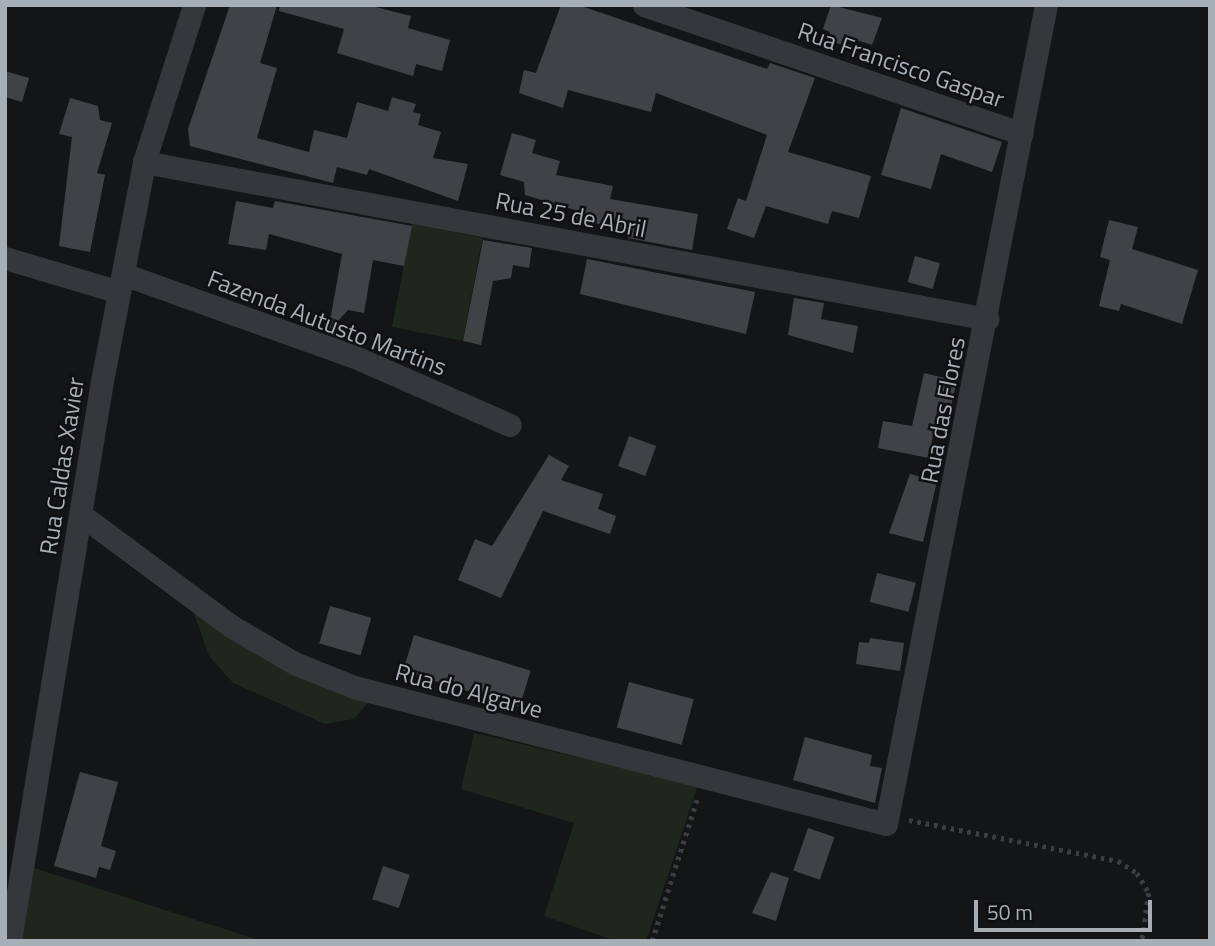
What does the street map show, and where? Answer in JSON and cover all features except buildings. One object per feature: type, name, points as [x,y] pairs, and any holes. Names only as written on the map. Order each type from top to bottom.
[{"type":"street","name":"Rua Caldas Xavier","points":[[10,941],[80,514],[144,162],[194,5]]},
{"type":"street","name":"Rua Francisco Gaspar","points":[[644,5],[1022,134]]},
{"type":"street","name":"Rua das Flores","points":[[887,820],[988,319],[1046,5]]},
{"type":"street","name":"Rua 25 de Abril","points":[[144,162],[988,319]]},
{"type":"street","name":"Fazenda Autusto Martins","points":[[5,258],[121,283],[355,356],[510,425]]},
{"type":"street","name":"Rua do Algarve","points":[[80,514],[231,626],[293,663],[367,691],[704,778],[887,820]]},
{"type":"path","points":[[652,941],[704,778]]},
{"type":"path","points":[[887,820],[1118,861],[1138,873],[1149,893],[1142,941]]},
{"type":"shaded area","points":[[412,224],[483,238],[463,341],[392,327]]},
{"type":"shaded area","points":[[193,610],[369,702],[354,719],[325,724],[233,683],[209,656]]},
{"type":"shaded area","points":[[474,733],[698,785],[646,941],[616,941],[544,916],[574,823],[461,789]]},
{"type":"shaded area","points":[[34,868],[262,941],[22,941]]}]
